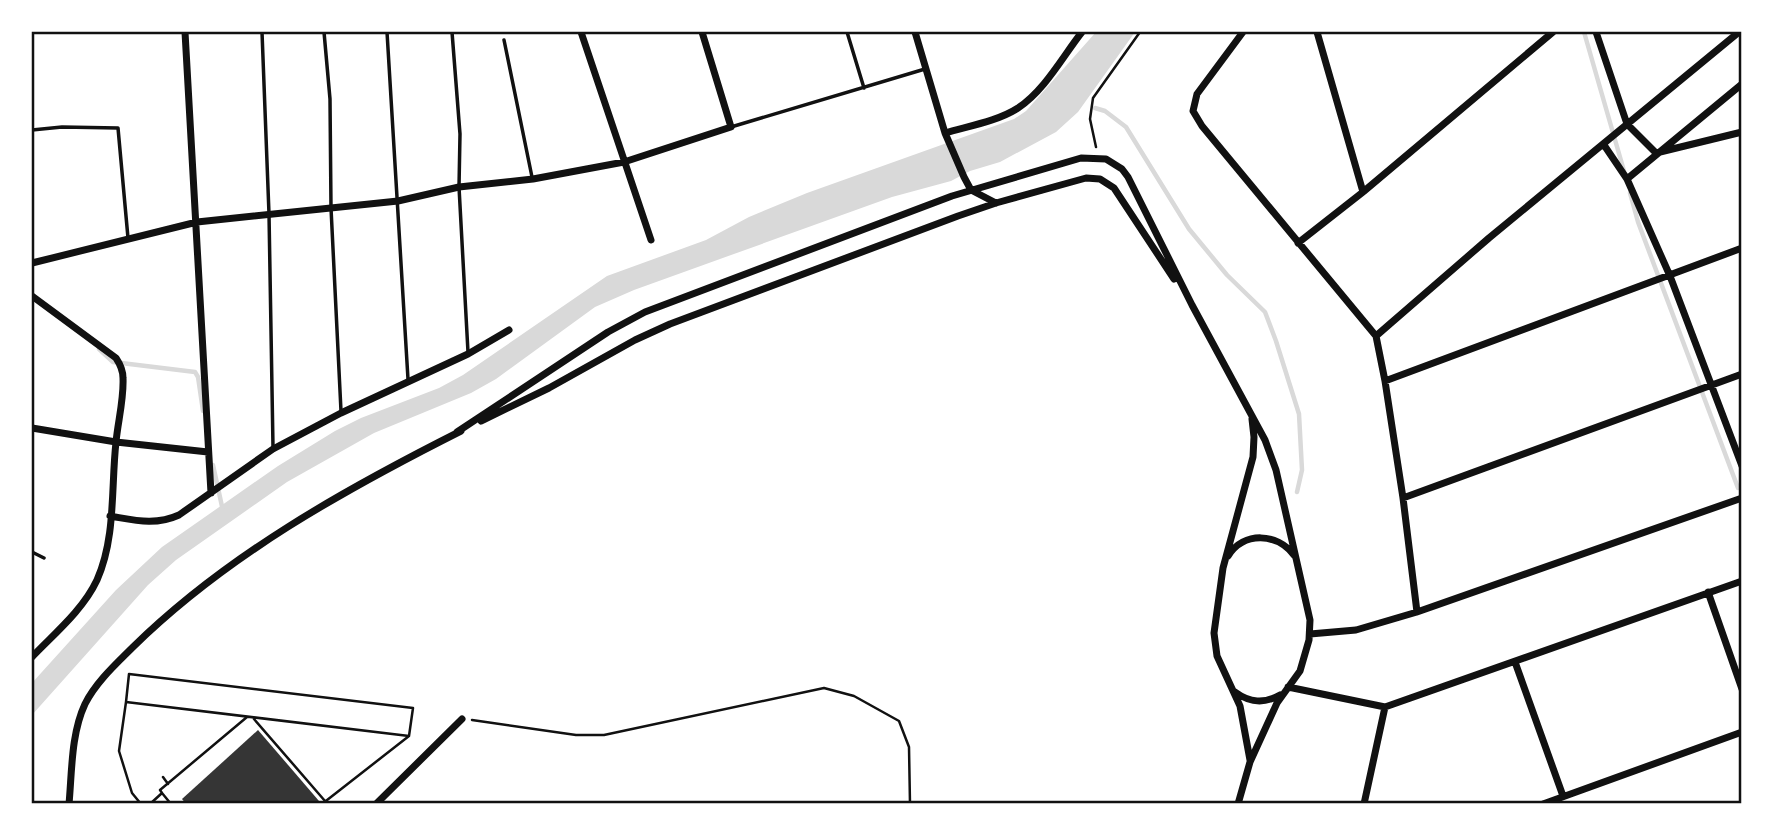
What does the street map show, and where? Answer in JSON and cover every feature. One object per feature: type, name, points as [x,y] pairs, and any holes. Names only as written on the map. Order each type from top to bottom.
[{"type":"street","points":[[186,32],[211,493]]},
{"type":"street","points":[[581,32],[651,240]]},
{"type":"street","points":[[32,264],[197,222],[398,201],[459,187],[533,179],[624,162],[731,127],[702,32]]},
{"type":"street","points":[[915,32],[947,137],[964,177],[971,190],[996,203]]},
{"type":"street","points":[[947,137],[1018,108],[1038,90],[1082,32]]},
{"type":"street","points":[[1242,32],[1197,94],[1194,111],[1202,126],[1376,336],[1403,498],[1417,612]]},
{"type":"street","points":[[1317,32],[1363,192]]},
{"type":"street","points":[[1297,243],[1363,192],[1553,32]]},
{"type":"street","points":[[1596,32],[1627,124],[1657,153]]},
{"type":"street","points":[[1376,336],[1489,238],[1739,32]]},
{"type":"street","points":[[1627,179],[1741,84]]},
{"type":"street","points":[[1657,153],[1741,132]]},
{"type":"street","points":[[1604,145],[1627,179],[1670,276],[1741,466]]},
{"type":"street","points":[[457,432],[608,331],[645,312],[971,190],[1081,158],[1098,157],[1115,163],[1128,177],[1271,455],[1310,620],[1310,634],[1298,677],[1286,690],[1270,700],[1256,701],[1235,692]]},
{"type":"street","points":[[69,803],[75,739],[82,711],[100,682],[146,635],[207,582],[263,542],[312,512],[457,432],[549,388],[654,331],[996,203],[1086,178],[1100,179],[1119,194],[1192,306]]},
{"type":"street","points":[[1385,381],[1741,248]]},
{"type":"street","points":[[32,296],[116,358],[124,380],[108,540],[97,580],[69,618],[32,657]]},
{"type":"street","points":[[110,516],[144,522],[168,520],[273,449],[341,413],[468,354],[509,330]]},
{"type":"street","points":[[1403,498],[1741,373]]},
{"type":"street","points":[[1250,762],[1244,720],[1235,692],[1221,666],[1214,633],[1223,568],[1253,457],[1251,415]]},
{"type":"street","points":[[32,428],[116,442],[208,452]]},
{"type":"street","points":[[1310,634],[1356,630],[1417,612],[1741,498]]},
{"type":"street","points":[[1223,568],[1231,552],[1253,538],[1278,541],[1295,556]]},
{"type":"street","points":[[1286,690],[1385,707],[1741,581]]},
{"type":"street","points":[[1708,592],[1741,689]]},
{"type":"street","points":[[1515,662],[1563,796]]},
{"type":"street","points":[[1238,803],[1250,762],[1286,690]]},
{"type":"street","points":[[1364,803],[1385,707]]},
{"type":"street","points":[[376,803],[461,719]]},
{"type":"street","points":[[1543,803],[1741,732]]},
{"type":"lane","points":[[262,32],[269,214],[273,449]]},
{"type":"lane","points":[[324,32],[330,99],[331,208],[341,413]]},
{"type":"lane","points":[[387,32],[409,382]]},
{"type":"lane","points":[[452,32],[460,134],[459,187],[468,354]]},
{"type":"lane","points":[[847,32],[864,88]]},
{"type":"lane","points":[[504,40],[533,179]]},
{"type":"lane","points":[[731,127],[925,69]]},
{"type":"lane","points":[[32,130],[118,128],[128,239]]},
{"type":"lane","points":[[32,552],[44,558]]},
{"type":"path","points":[[1098,157],[1090,119],[1093,98],[1140,32]]},
{"type":"path","points":[[141,803],[132,793],[119,751],[129,674],[412,708],[409,736],[324,802],[253,718]]},
{"type":"path","points":[[461,719],[576,735],[604,735],[824,688],[854,696],[899,720],[909,747],[910,803]]},
{"type":"path","points":[[126,702],[409,736]]},
{"type":"path","points":[[172,803],[160,790],[247,717]]},
{"type":"path","points":[[163,777],[168,784]]},
{"type":"path","points":[[150,803],[162,793]]},
{"type":"shaded area","points":[[1096,32],[1135,32],[1078,112],[1056,132],[1000,162],[970,171],[951,181],[892,197],[634,290],[595,307],[496,379],[471,393],[374,433],[287,482],[176,560],[148,585],[32,715],[32,683],[116,590],[162,547],[278,466],[361,418],[439,388],[463,375],[607,276],[706,240],[749,217],[807,193],[1014,119],[1026,111]]},
{"type":"building","points":[[258,730],[319,801],[316,804],[186,804],[182,799]]},
{"type":"waterway","points":[[1584,32],[1624,171]]},
{"type":"waterway","points":[[1095,108],[1105,111],[1126,127],[1189,229],[1227,275],[1265,312],[1299,414],[1302,470],[1297,492]]},
{"type":"waterway","points":[[1630,193],[1638,222],[1738,488]]},
{"type":"waterway","points":[[99,349],[113,362],[195,372],[203,411]]},
{"type":"waterway","points":[[213,465],[223,511]]}]
